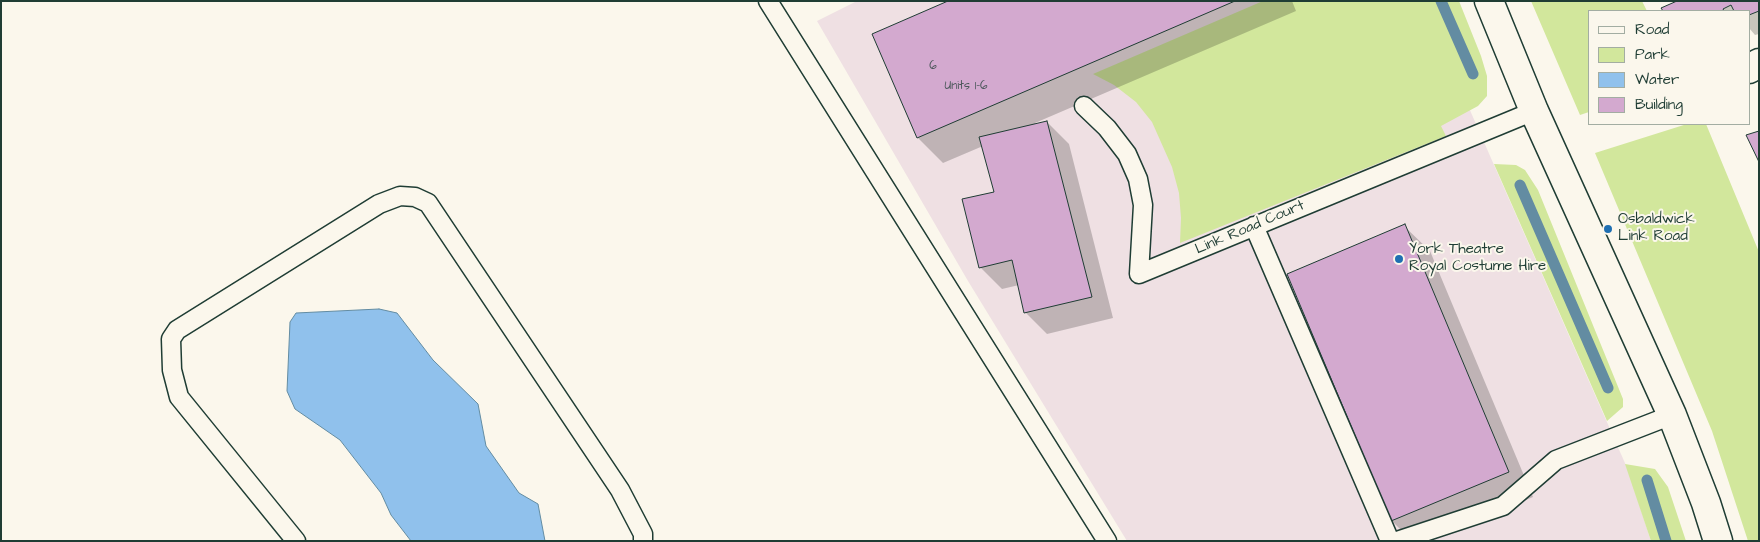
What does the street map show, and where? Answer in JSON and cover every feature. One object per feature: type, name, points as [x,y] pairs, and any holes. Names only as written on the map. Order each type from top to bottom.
[{"type":"street","points":[[1489,1],[1534,111],[1672,415],[1706,503],[1718,541]]},
{"type":"lane","points":[[768,1],[1106,541]]},
{"type":"lane","name":"Link Road Court","points":[[1084,106],[1107,128],[1126,154],[1138,179],[1143,205],[1139,274],[1534,111]]},
{"type":"lane","points":[[296,541],[179,397],[172,370],[171,339],[177,330],[186,324],[380,204],[400,196],[415,196],[428,203],[620,490],[643,534],[644,541]]},
{"type":"lane","points":[[1254,226],[1390,541]]},
{"type":"lane","points":[[1397,541],[1504,506],[1556,460],[1672,415]]},
{"type":"shaded area","points":[[857,1],[1422,1],[1628,470],[1651,541],[1127,541],[968,281],[817,21]]},
{"type":"green space","points":[[1263,1],[1459,1],[1487,76],[1487,96],[1478,106],[1441,126],[1446,136],[1180,243],[1179,193],[1172,167],[1152,122],[1136,102],[1114,85],[1093,74]]},
{"type":"green space","points":[[1531,1],[1642,1],[1646,10],[1588,10],[1588,112],[1580,115]]},
{"type":"green space","points":[[1684,125],[1706,125],[1759,252],[1759,541],[1748,541],[1712,431],[1595,153]]},
{"type":"green space","points":[[1494,164],[1516,165],[1525,170],[1538,190],[1623,399],[1623,407],[1607,421]]},
{"type":"green space","points":[[1625,464],[1655,469],[1668,487],[1686,541],[1651,541]]},
{"type":"water","points":[[379,309],[397,313],[433,360],[478,404],[486,446],[519,493],[538,504],[545,541],[411,541],[391,515],[381,493],[340,440],[295,409],[287,391],[290,322],[296,313]]},
{"type":"building","points":[[948,1],[1235,1],[917,138],[872,34]]},
{"type":"building","points":[[1677,1],[1759,1],[1759,11],[1750,15],[1750,10],[1734,10],[1731,5],[1724,10],[1662,10],[1661,8]]},
{"type":"building","points":[[1047,121],[1092,297],[1024,313],[1012,260],[979,268],[962,199],[994,192],[979,137]]},
{"type":"building","points":[[1759,131],[1759,162],[1746,135]]},
{"type":"building","points":[[1405,224],[1509,472],[1391,521],[1287,274]]},
{"type":"waterway","points":[[1441,1],[1473,74]]},
{"type":"waterway","points":[[1520,185],[1608,388]]},
{"type":"waterway","points":[[1647,480],[1666,541]]},
{"type":"place","name":"Osbaldwick Link Road","points":[[1608,229]]},
{"type":"place","name":"York Theatre Royal Costume Hire","points":[[1399,259]]}]
